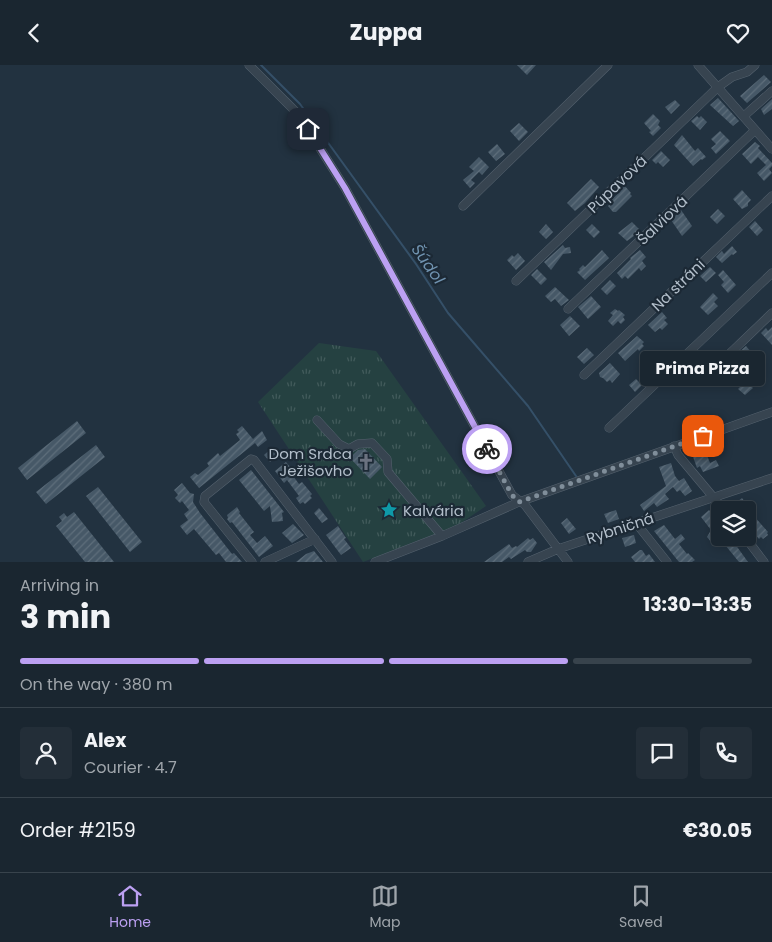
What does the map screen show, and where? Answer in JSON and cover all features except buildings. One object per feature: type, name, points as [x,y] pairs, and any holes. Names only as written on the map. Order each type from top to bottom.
[{"type":"street","points":[[249,65],[299,115],[345,188],[512,495],[525,506],[568,562]]},
{"type":"street","points":[[462,206],[608,65]]},
{"type":"street","points":[[698,65],[772,149]]},
{"type":"street","name":"Púpavová","points":[[516,281],[718,87],[732,77],[747,72],[755,65]]},
{"type":"street","points":[[744,116],[772,91]]},
{"type":"street","name":"Šalviová","points":[[568,309],[755,130]]},
{"type":"street","name":"Na stráni","points":[[584,375],[772,196]]},
{"type":"street","points":[[609,427],[772,273]]},
{"type":"street","points":[[724,359],[772,313]]},
{"type":"street","points":[[375,562],[442,536],[519,502],[769,413]]},
{"type":"street","points":[[316,420],[339,445],[349,449],[358,445],[372,443],[387,459],[388,472],[442,536]]},
{"type":"street","points":[[674,446],[678,455],[717,501]]},
{"type":"street","points":[[252,562],[204,502],[205,496],[251,459],[254,460],[332,562]]},
{"type":"street","name":"Rybničná","points":[[528,562],[558,549],[772,478]]},
{"type":"street","points":[[636,523],[667,562]]},
{"type":"street","points":[[265,562],[315,539]]},
{"type":"street","points":[[752,546],[764,562]]},
{"type":"green space","points":[[319,343],[376,351],[486,506],[458,525],[363,562],[258,402]]},
{"type":"waterway","name":"Šúdol","points":[[261,65],[300,104],[416,264],[448,313],[528,406],[576,476]]},
{"type":"way so far","points":[[487,449],[512,495],[519,502],[578,479],[703,436]]},
{"type":"place","name":"Prima Pizza","points":[[703,436]]},
{"type":"place","name":"Dom Srdca Ježišovho","points":[[366,462]]},
{"type":"place","name":"Kalvária","points":[[389,510]]},
{"type":"route","points":[[308,129],[345,188],[487,449]]}]
